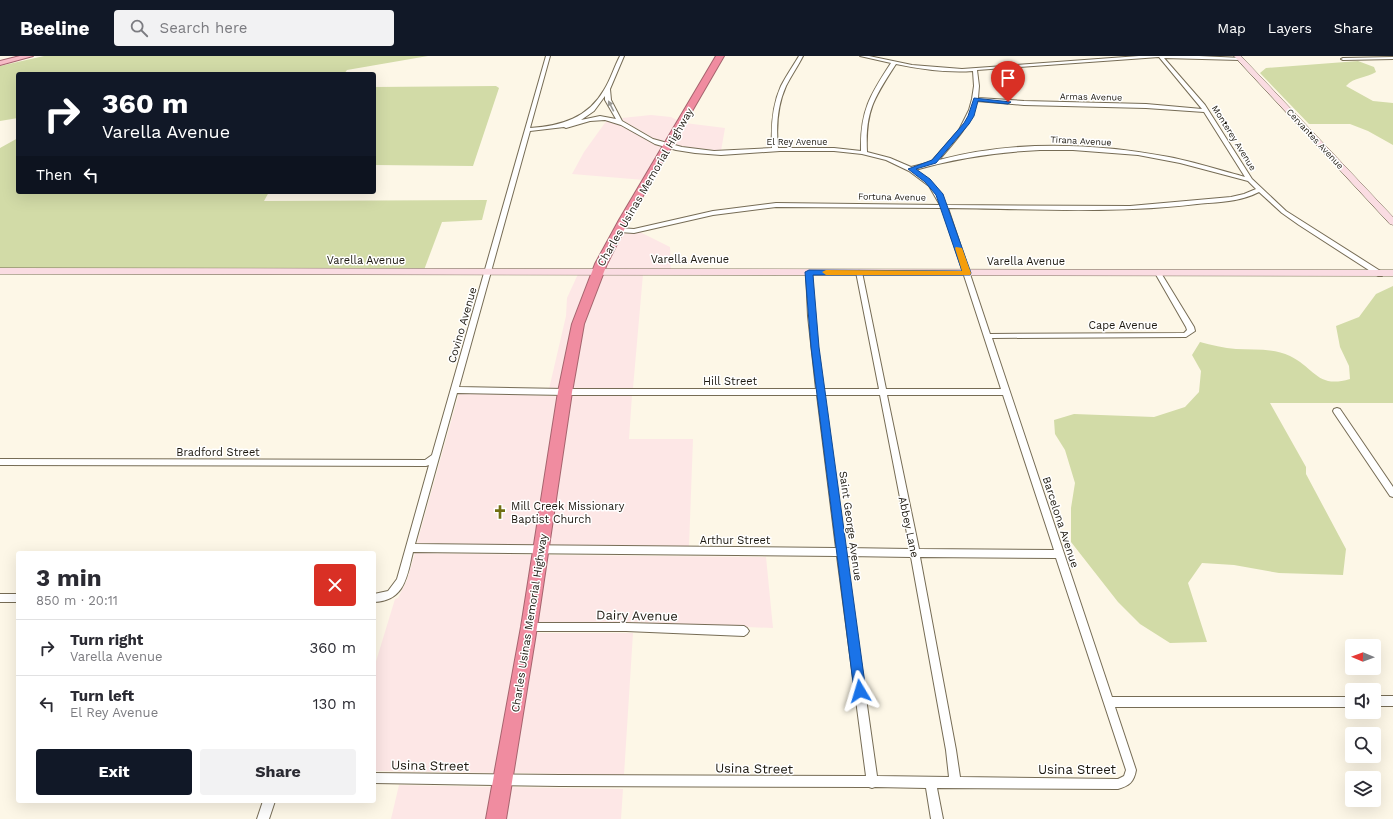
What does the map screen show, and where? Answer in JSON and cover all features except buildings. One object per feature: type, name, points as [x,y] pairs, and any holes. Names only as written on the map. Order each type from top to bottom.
[{"type":"highway","name":"Charles Usinas Memorial Highway","points":[[496,819],[504,780],[529,628],[565,392],[578,324],[597,272],[619,230],[720,56]]},
{"type":"main road","points":[[0,63],[29,56]]},
{"type":"street","name":"Covino Avenue","points":[[376,598],[390,596],[395,592],[401,580],[548,56]]},
{"type":"street","points":[[527,130],[566,126],[584,116],[596,106],[608,89],[622,56]]},
{"type":"street","points":[[775,150],[774,124],[779,99],[784,86],[801,56]]},
{"type":"street","points":[[862,56],[894,63],[934,68],[975,70],[1160,56],[1239,58]]},
{"type":"street","name":"Monterey Avenue","points":[[1160,56],[1206,110],[1250,180],[1284,212],[1380,274]]},
{"type":"street","name":"Cervantes Avenue","points":[[1239,58],[1393,222]]},
{"type":"street","points":[[1343,59],[1393,58]]},
{"type":"street","points":[[864,153],[864,123],[870,100],[894,63]]},
{"type":"street","points":[[934,162],[971,116],[976,99],[975,70]]},
{"type":"street","points":[[608,89],[608,100],[620,122]]},
{"type":"street","name":"Armas Avenue","points":[[976,99],[1024,103],[1139,106],[1206,110]]},
{"type":"street","name":"El Rey Avenue","points":[[566,126],[596,118],[611,119],[620,122],[650,139],[668,146],[716,153],[775,150],[818,150],[864,153],[891,160],[920,174],[934,187],[945,207],[967,273]]},
{"type":"street","name":"Tirana Avenue","points":[[911,169],[973,153],[1001,150],[1083,149],[1171,159],[1250,180]]},
{"type":"street","name":"Fortuna Avenue","points":[[619,230],[634,230],[713,213],[776,205],[1031,209],[1147,208],[1235,199],[1253,194],[1260,189]]},
{"type":"street","name":"Varella Avenue","points":[[0,271],[1380,274]]},
{"type":"street","name":"Saint George Avenue","points":[[809,272],[811,316],[820,392],[872,783]]},
{"type":"street","name":"Abbey Lane","points":[[859,272],[915,553],[951,750],[955,783]]},
{"type":"street","name":"Barcelona Avenue","points":[[967,273],[1005,392],[1131,770],[1130,778]]},
{"type":"street","name":"Cape Avenue","points":[[987,336],[1186,335],[1190,331],[1190,328],[1158,273]]},
{"type":"street","points":[[1380,274],[1393,273]]},
{"type":"street","name":"Hill Street","points":[[455,390],[565,392],[1005,392]]},
{"type":"street","points":[[1336,411],[1393,494]]},
{"type":"street","name":"Bradford Street","points":[[0,462],[419,463],[426,462],[434,458]]},
{"type":"street","name":"Arthur Street","points":[[410,548],[1060,554]]},
{"type":"street","points":[[0,598],[16,598]]},
{"type":"street","name":"Dairy Avenue","points":[[529,628],[626,627],[744,631]]},
{"type":"street","points":[[1109,702],[1345,702]]},
{"type":"street","points":[[1381,702],[1392,703]]},
{"type":"street","name":"Usina Street","points":[[376,778],[1118,784],[1126,783],[1130,778]]},
{"type":"street","points":[[931,783],[936,819]]},
{"type":"street","points":[[263,819],[268,803]]},
{"type":"shaded area","points":[[651,115],[671,117],[679,121],[666,143],[653,138],[624,121],[622,118]]},
{"type":"shaded area","points":[[607,120],[617,123],[663,147],[644,180],[572,174],[584,152]]},
{"type":"shaded area","points":[[685,123],[725,128],[721,151],[672,145]]},
{"type":"shaded area","points":[[622,232],[640,232],[670,247],[671,269],[603,269]]},
{"type":"shaded area","points":[[578,274],[591,274],[574,323],[560,389],[549,389],[566,316],[567,298]]},
{"type":"shaded area","points":[[601,274],[643,274],[633,388],[571,389],[583,324]]},
{"type":"shaded area","points":[[459,393],[559,396],[535,545],[417,543]]},
{"type":"shaded area","points":[[632,395],[629,439],[693,439],[689,547],[548,546],[570,396]]},
{"type":"shaded area","points":[[415,553],[534,555],[497,773],[376,771],[376,661],[395,599],[398,598],[407,580]]},
{"type":"shaded area","points":[[546,555],[766,557],[773,628],[627,622],[537,622]]},
{"type":"shaded area","points":[[535,633],[633,633],[624,775],[512,773]]},
{"type":"shaded area","points":[[399,785],[495,787],[488,819],[391,819]]},
{"type":"shaded area","points":[[510,787],[623,789],[621,819],[504,819]]},
{"type":"green space","points":[[44,56],[428,56],[347,70],[346,72],[16,72],[16,118],[0,121],[0,66]]},
{"type":"green space","points":[[1358,61],[1374,67],[1376,72],[1356,79],[1346,86],[1373,101],[1393,103],[1393,145],[1368,131],[1350,124],[1309,124],[1260,73],[1266,68]]},
{"type":"green space","points":[[496,86],[499,88],[473,166],[376,165],[376,87]]},
{"type":"green space","points":[[16,139],[16,194],[268,194],[264,201],[487,200],[482,220],[442,222],[424,270],[0,268],[0,148]]},
{"type":"green space","points":[[1393,286],[1393,403],[1270,403],[1306,467],[1306,474],[1346,549],[1343,575],[1279,573],[1234,565],[1202,563],[1188,583],[1207,642],[1170,643],[1140,624],[1118,602],[1071,542],[1071,508],[1075,483],[1065,450],[1055,434],[1054,420],[1074,414],[1154,417],[1185,407],[1199,392],[1201,371],[1192,355],[1200,342],[1231,349],[1264,350],[1284,353],[1323,379],[1339,381],[1350,379],[1349,366],[1340,347],[1336,326],[1359,317],[1376,294]]},
{"type":"slow traffic","points":[[826,272],[967,273],[958,248]]},
{"type":"place","name":"Mill Creek Missionary Baptist Church","points":[[500,512]]},
{"type":"route","points":[[860,691],[811,316],[809,272],[967,273],[945,207],[939,194],[928,180],[911,169],[934,162],[966,124],[971,116],[976,99],[1008,102]]}]
